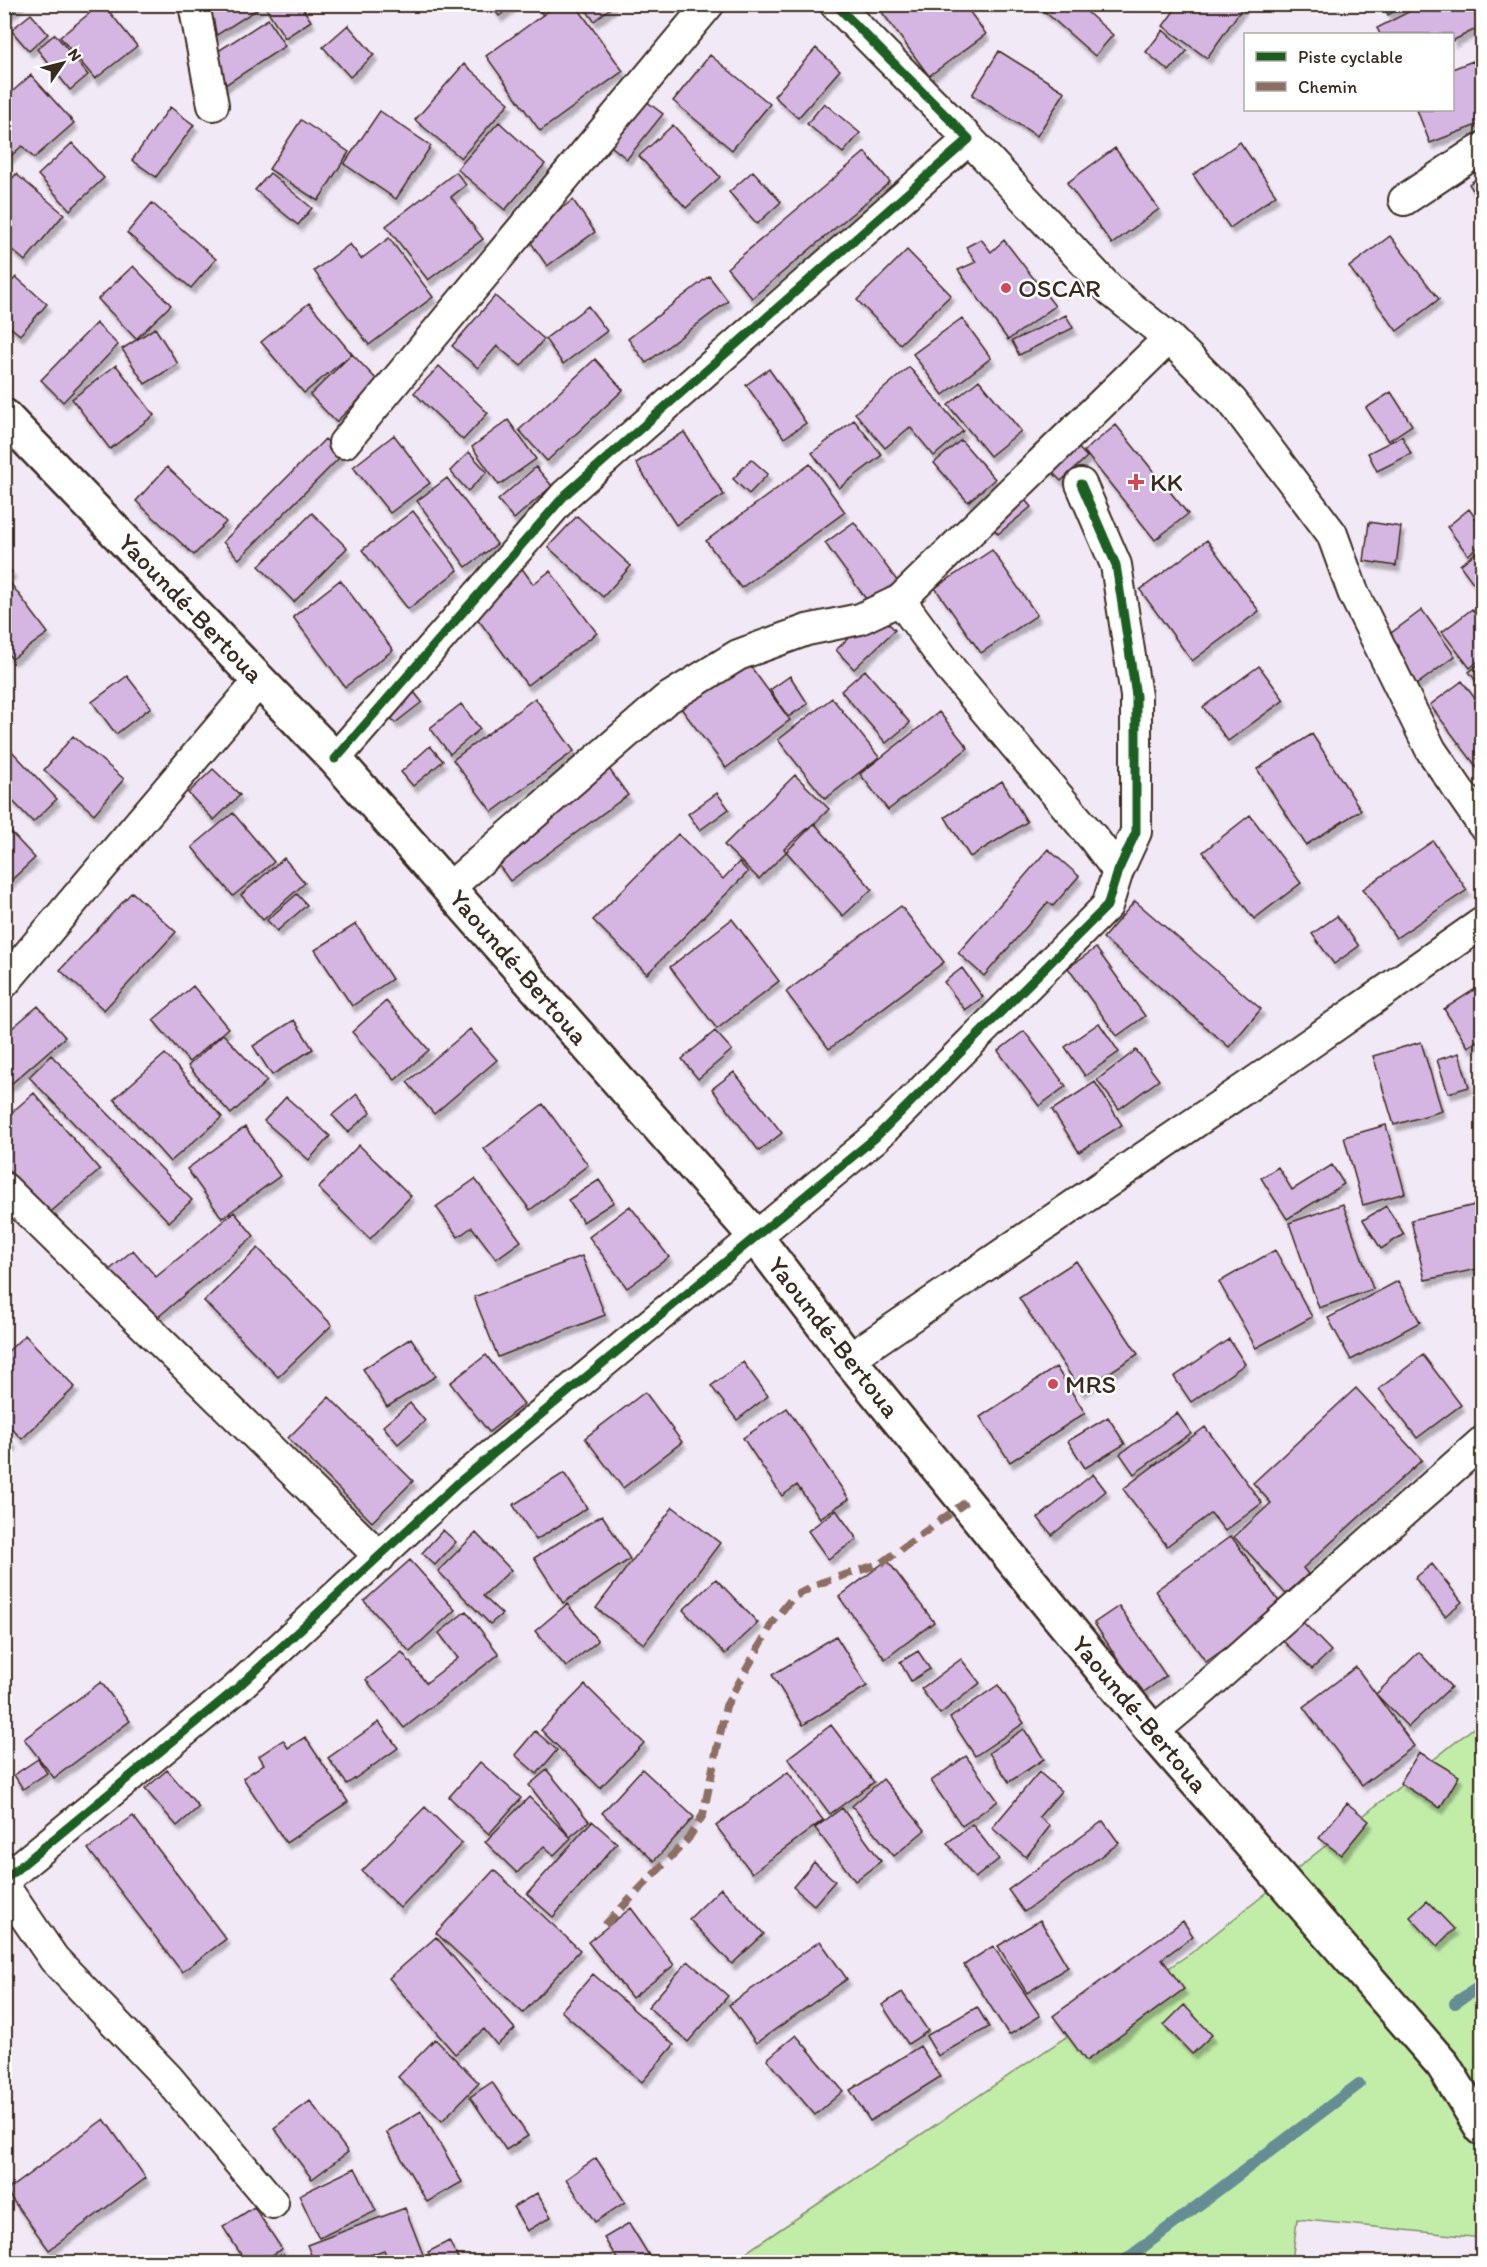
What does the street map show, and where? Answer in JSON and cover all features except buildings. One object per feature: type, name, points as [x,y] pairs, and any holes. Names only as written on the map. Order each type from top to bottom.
[{"type":"highway","name":"Yaoundé-Bertoua","points":[[4,416],[335,759],[755,1236],[849,1359],[1153,1732],[1443,2065],[1482,2128]]},
{"type":"street","points":[[194,4],[213,105]]},
{"type":"street","points":[[344,443],[709,4]]},
{"type":"street","points":[[835,4],[969,139],[1111,291],[1169,338],[1232,401],[1332,534],[1353,592],[1431,750],[1482,824]]},
{"type":"street","points":[[335,759],[566,495],[969,139]]},
{"type":"street","points":[[1404,200],[1482,148]]},
{"type":"street","points":[[450,887],[665,700],[738,655],[807,630],[860,619],[900,600],[1169,338]]},
{"type":"street","points":[[4,1880],[236,1689],[458,1483],[875,1138],[1107,906],[1118,871],[1136,832],[1136,696],[1116,565],[1082,484]]},
{"type":"street","points":[[900,600],[953,672],[1094,839],[1118,871]]},
{"type":"street","points":[[4,983],[260,680]]},
{"type":"street","points":[[849,1359],[1285,1061],[1482,923]]},
{"type":"street","points":[[4,1188],[380,1557]]},
{"type":"street","points":[[1153,1732],[1482,1442]]},
{"type":"street","points":[[4,1886],[54,1959],[168,2078],[273,2203]]},
{"type":"green space","points":[[1482,1721],[1482,2238],[1297,2219],[1292,2262],[719,2262],[742,2255],[1191,1953]]},
{"type":"waterway","points":[[1455,2003],[1482,1985]]},
{"type":"waterway","points":[[1123,2262],[1359,2084]]},
{"type":"marked path","points":[[605,1925],[688,1839],[703,1815],[726,1706],[773,1622],[793,1597],[820,1583],[882,1563],[966,1502]]},
{"type":"cycle path","points":[[335,759],[565,495],[969,139],[835,4]]},
{"type":"cycle path","points":[[4,1880],[236,1689],[458,1483],[875,1138],[1107,906],[1118,871],[1136,832],[1136,696],[1116,565],[1081,484]]},
{"type":"place","name":"OSCAR","points":[[1006,288]]},
{"type":"place","name":"KK","points":[[1136,482]]},
{"type":"place","name":"MRS","points":[[1053,1384]]}]
